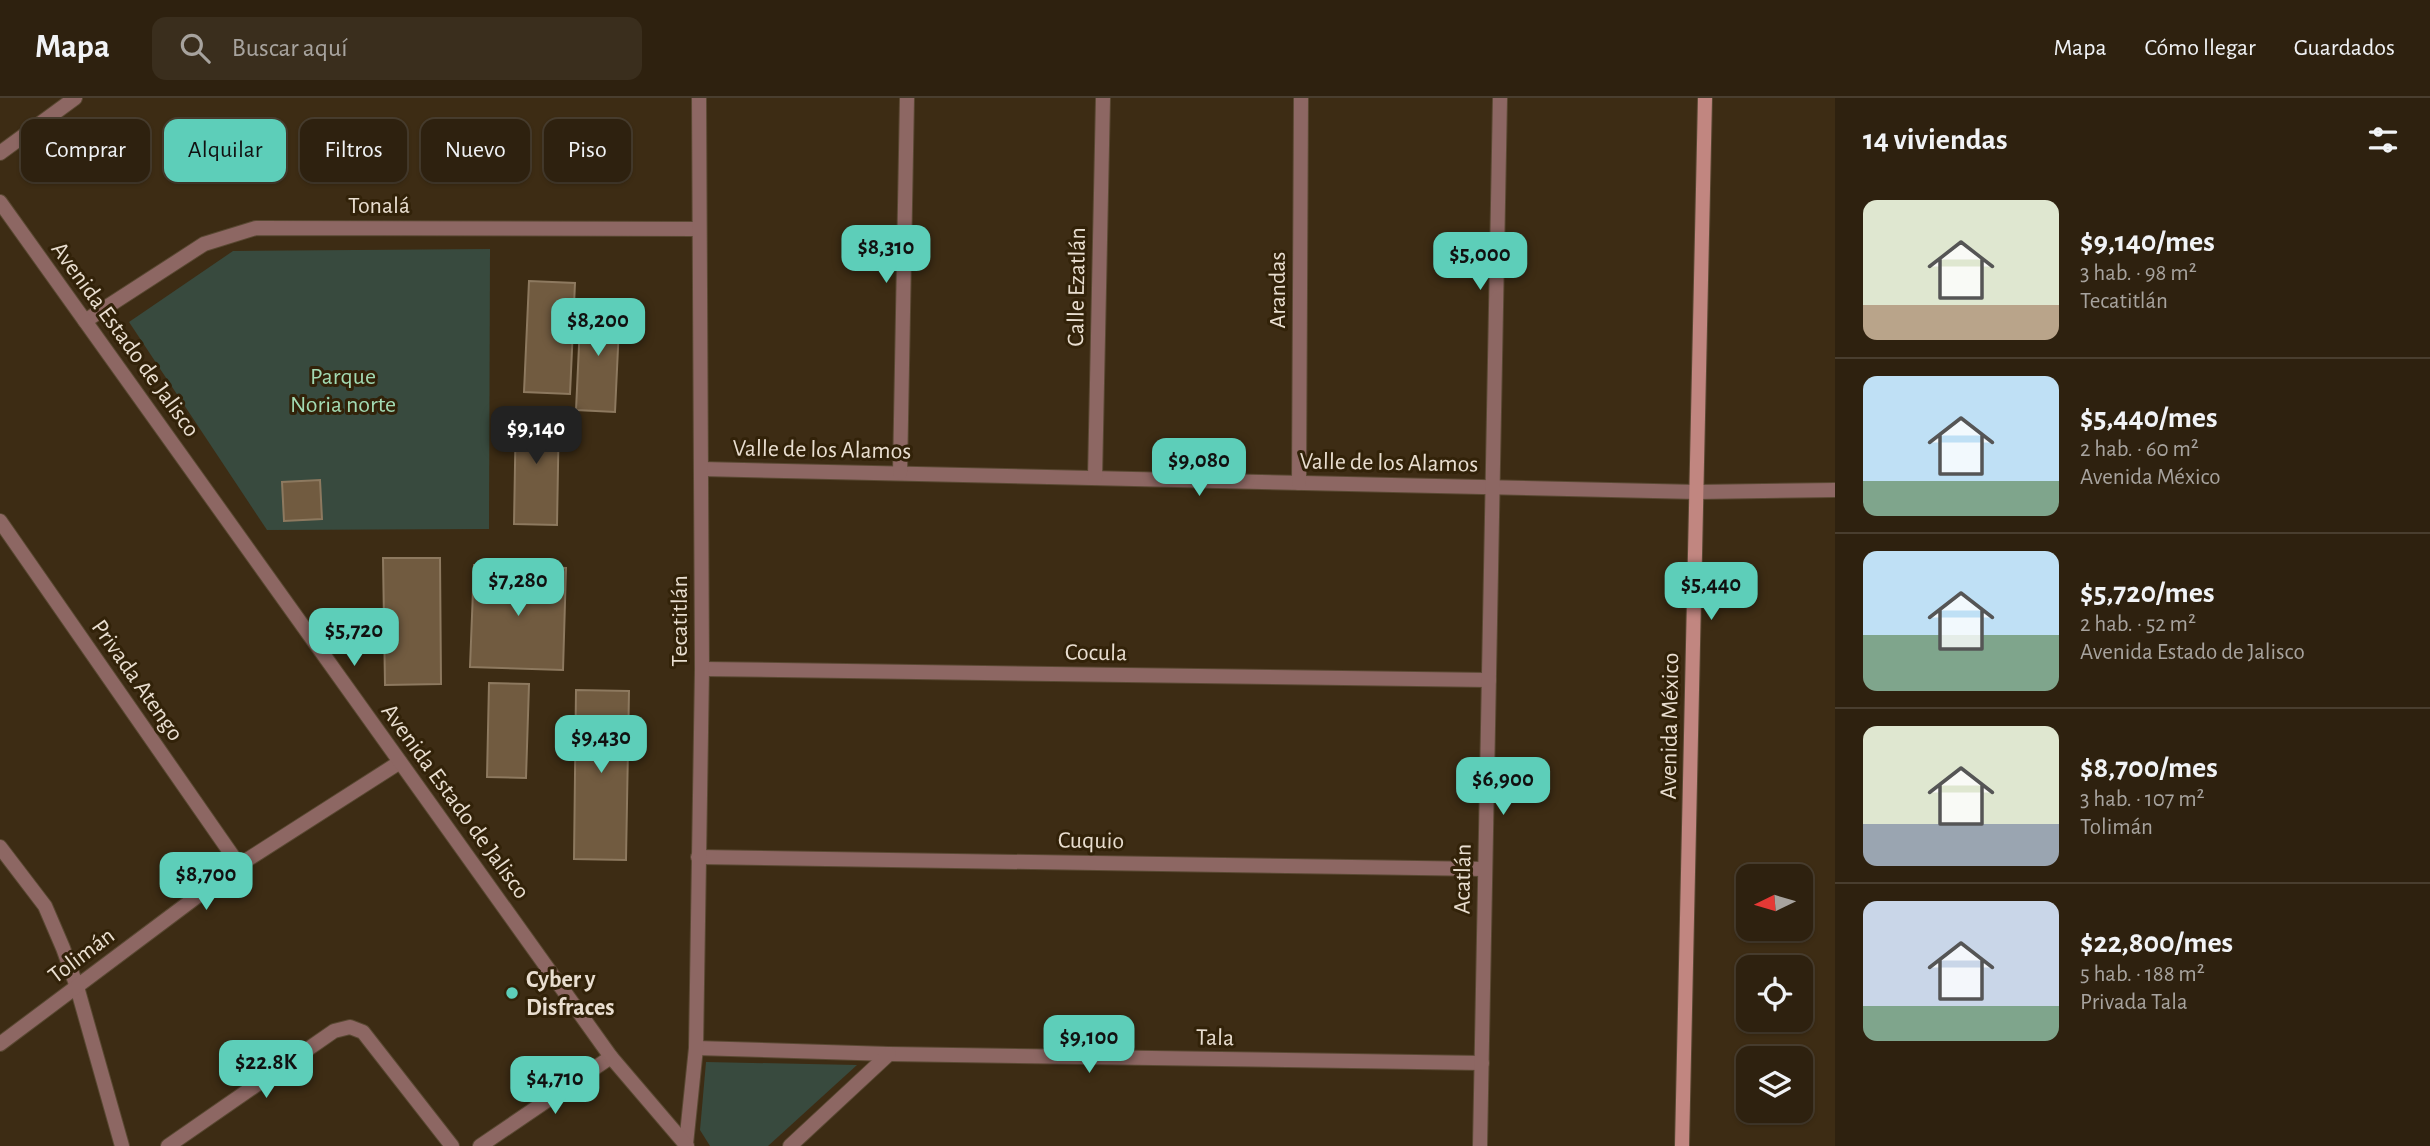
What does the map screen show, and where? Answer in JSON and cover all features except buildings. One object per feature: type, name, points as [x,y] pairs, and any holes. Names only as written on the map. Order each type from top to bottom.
[{"type":"main road","name":"Avenida México","points":[[1682,1146],[1705,98]]},
{"type":"street","points":[[0,153],[75,98]]},
{"type":"street","name":"Tecatitlán","points":[[686,1145],[695,1048],[702,668],[699,98]]},
{"type":"street","points":[[900,473],[907,98]]},
{"type":"street","name":"Calle Ezatlán","points":[[1094,478],[1103,98]]},
{"type":"street","name":"Arandas","points":[[1299,482],[1301,98]]},
{"type":"street","name":"Acatlán","points":[[1480,1146],[1500,98]]},
{"type":"street","name":"Avenida Estado de Jalisco","points":[[0,202],[611,1056],[686,1145]]},
{"type":"street","name":"Tonalá","points":[[85,321],[204,244],[256,228],[699,229]]},
{"type":"street","name":"Valle de los Alamos","points":[[702,469],[1697,492],[1835,490]]},
{"type":"street","name":"Privada Atengo","points":[[0,521],[239,864]]},
{"type":"street","name":"Cocula","points":[[702,668],[1489,680]]},
{"type":"street","name":"Tolimán","points":[[0,1044],[239,864],[400,762]]},
{"type":"street","points":[[0,847],[45,906],[77,987],[122,1146]]},
{"type":"street","name":"Cuquio","points":[[698,857],[1484,869]]},
{"type":"street","points":[[168,1146],[334,1031],[350,1027],[363,1032],[452,1146]]},
{"type":"street","name":"Tala","points":[[695,1048],[889,1054],[1482,1063]]},
{"type":"street","points":[[790,1146],[889,1054]]},
{"type":"street","points":[[480,1146],[611,1056]]},
{"type":"green space","name":"Parque Noria norte","points":[[490,249],[489,529],[267,530],[129,322],[233,251]]},
{"type":"green space","points":[[706,1062],[857,1065],[768,1146],[710,1146],[700,1130]]},
{"type":"place","name":"Cyber y Disfraces","points":[[512,993]]}]
